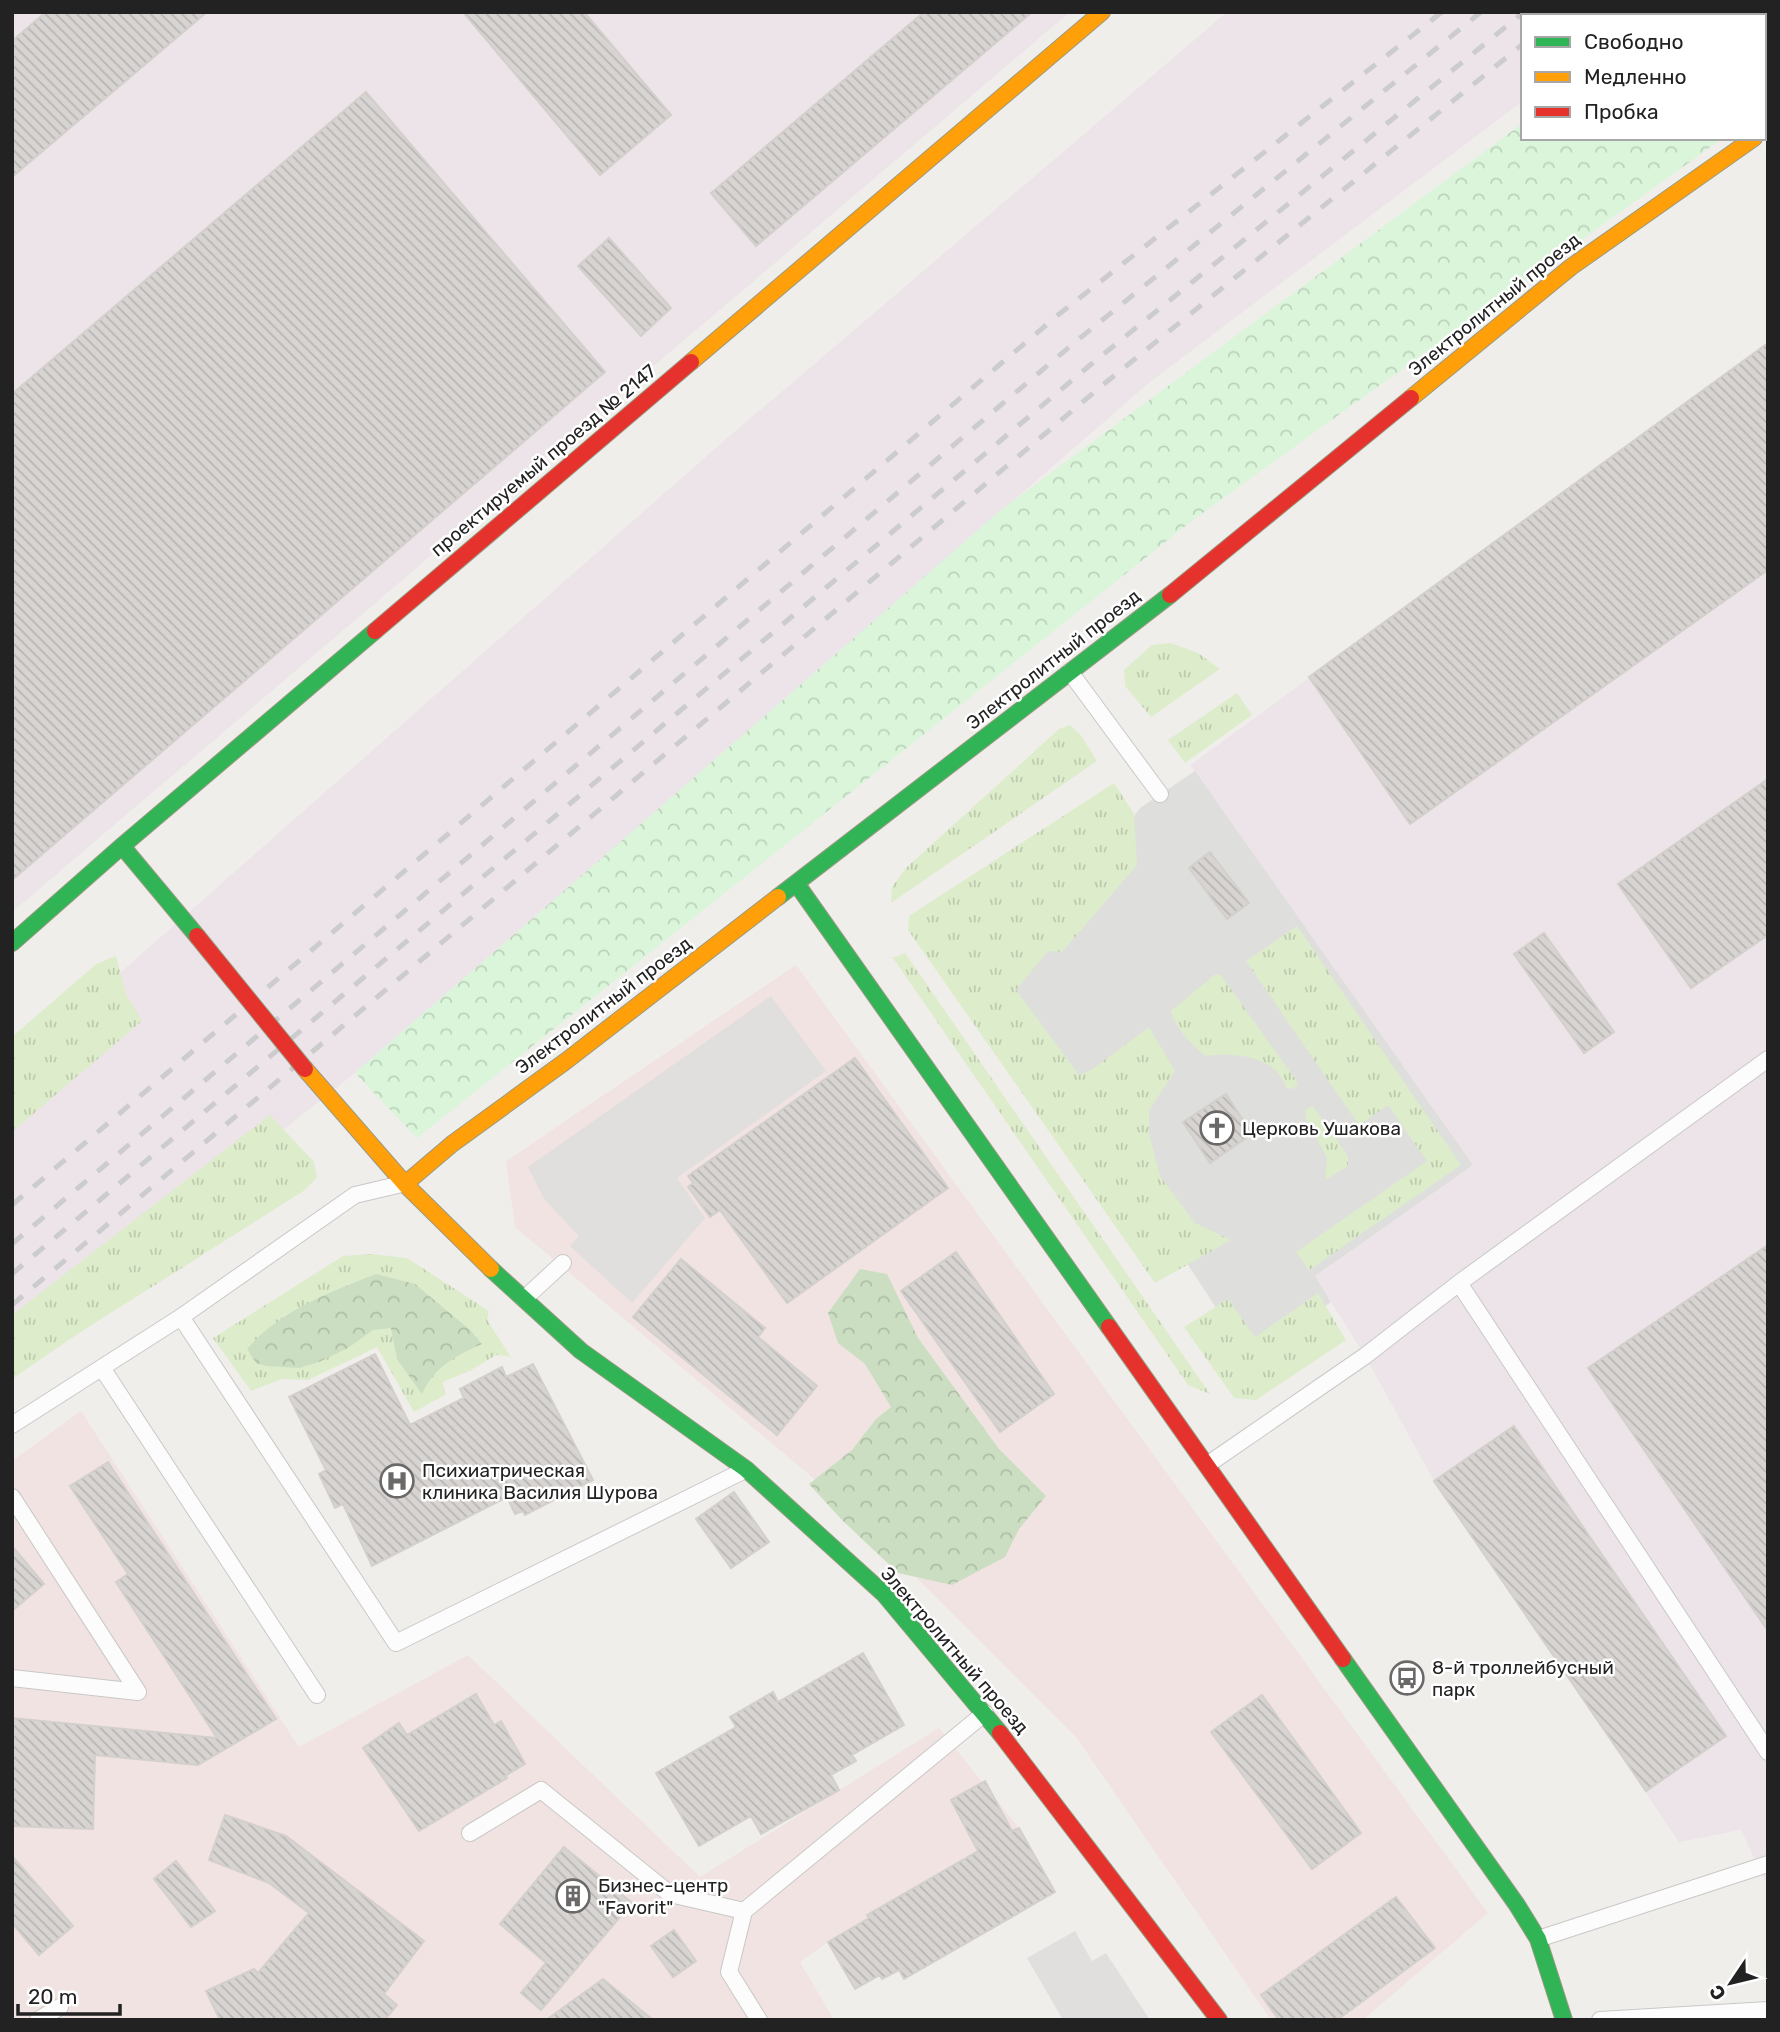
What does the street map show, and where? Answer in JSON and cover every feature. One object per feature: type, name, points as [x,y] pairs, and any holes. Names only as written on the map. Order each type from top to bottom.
[{"type":"street","name":"проектируемый проезд № 2147","points":[[12,943],[122,846],[1102,12]]},
{"type":"street","name":"Электролитный проезд","points":[[1219,2020],[985,1713],[884,1594],[746,1469],[581,1351],[464,1245],[405,1184],[452,1144],[566,1061],[1195,576],[1571,267],[1751,140]]},
{"type":"street","points":[[122,846],[305,1069],[405,1184]]},
{"type":"street","points":[[796,883],[1517,1905],[1538,1939],[1564,2020]]},
{"type":"lane","points":[[1070,672],[1160,794]]},
{"type":"lane","points":[[1207,1465],[1365,1356],[1459,1283],[1768,1059]]},
{"type":"lane","points":[[12,1425],[181,1317],[355,1195],[405,1184]]},
{"type":"lane","points":[[524,1299],[563,1263]]},
{"type":"lane","points":[[1459,1283],[1768,1752]]},
{"type":"lane","points":[[181,1317],[396,1643],[746,1469]]},
{"type":"lane","points":[[102,1368],[317,1695]]},
{"type":"lane","points":[[12,1497],[138,1692],[12,1678]]},
{"type":"lane","points":[[759,2020],[729,1972],[744,1911],[985,1713]]},
{"type":"lane","points":[[470,1833],[541,1790],[670,1894],[744,1911]]},
{"type":"lane","points":[[1538,1939],[1768,1864]]},
{"type":"lane","points":[[38,2020],[60,2007]]},
{"type":"lane","points":[[1600,2020],[1768,2010]]},
{"type":"shaded area","points":[[12,12],[1070,12],[12,912]]},
{"type":"shaded area","points":[[1227,12],[1640,12],[1521,14],[1521,103],[1150,382],[355,1073],[12,1344],[12,1068],[718,446]]},
{"type":"shaded area","points":[[1768,343],[1768,1887],[1741,1830],[1679,1842],[1434,1481],[1365,1356],[1315,1276],[1473,1165],[1190,765]]},
{"type":"shaded area","points":[[1195,771],[1473,1165],[1315,1276],[1331,1302],[1250,1360],[1008,988],[1140,808]]},
{"type":"shaded area","points":[[796,965],[1488,1913],[1363,2020],[1271,2020],[1076,1737],[839,1500],[515,1227],[506,1161]]},
{"type":"shaded area","points":[[771,996],[826,1071],[677,1178],[705,1218],[632,1303],[570,1246],[579,1236],[544,1199],[528,1167]]},
{"type":"shaded area","points":[[81,1411],[299,1747],[468,1655],[700,1877],[939,1728],[1019,1828],[868,1914],[869,1918],[800,1962],[834,2020],[12,2020],[12,1461]]},
{"type":"shaded area","points":[[1075,1931],[1092,1961],[1106,1953],[1150,2020],[1063,2020],[1027,1958]]},
{"type":"green space","points":[[1768,12],[1768,106],[1766,108],[1766,14],[1678,14]]},
{"type":"green space","points":[[1521,124],[1521,140],[1720,140],[1193,520],[417,1138],[355,1073],[1002,509]]},
{"type":"green space","points":[[1171,643],[1198,653],[1220,669],[1151,717],[1125,686],[1124,670],[1152,645]]},
{"type":"green space","points":[[1237,693],[1252,715],[1185,763],[1168,740]]},
{"type":"green space","points":[[1070,725],[1080,734],[1097,761],[891,903],[892,887],[907,867],[1059,729]]},
{"type":"green space","points":[[1114,783],[1134,814],[1137,865],[1062,952],[1048,951],[1016,990],[1079,1075],[1091,1070],[1149,1027],[1175,1071],[1149,1110],[1149,1134],[1160,1176],[1195,1223],[1231,1240],[1155,1283],[908,930],[909,916]]},
{"type":"green space","points":[[1297,926],[1461,1165],[1309,1270],[1296,1252],[1427,1161],[1388,1105],[1359,1125],[1246,961]]},
{"type":"green space","points":[[905,953],[1210,1394],[1188,1385],[893,958]]},
{"type":"green space","points":[[116,956],[126,994],[142,1021],[12,1132],[12,1037],[96,964]]},
{"type":"green space","points":[[1220,974],[1298,1083],[1293,1089],[1287,1088],[1276,1071],[1259,1060],[1232,1055],[1205,1056],[1180,1030],[1171,1011],[1214,975]]},
{"type":"green space","points":[[1313,1106],[1348,1156],[1348,1166],[1325,1180],[1327,1158],[1306,1118],[1305,1110]]},
{"type":"green space","points":[[270,1115],[314,1162],[317,1177],[305,1190],[76,1335],[12,1379],[12,1315]]},
{"type":"green space","points":[[372,1254],[407,1258],[489,1311],[487,1320],[511,1357],[496,1355],[443,1382],[445,1395],[414,1412],[377,1347],[308,1380],[282,1379],[251,1391],[213,1338],[343,1256]]},
{"type":"green space","points":[[860,1269],[887,1274],[918,1338],[999,1449],[1046,1496],[1019,1529],[1005,1557],[952,1585],[898,1573],[842,1520],[809,1484],[852,1450],[876,1419],[891,1407],[865,1364],[838,1343],[828,1313]]},
{"type":"green space","points":[[376,1274],[415,1284],[469,1329],[482,1344],[446,1363],[433,1376],[422,1394],[397,1359],[391,1328],[373,1330],[348,1348],[299,1368],[256,1363],[247,1349],[260,1335],[306,1304]]},
{"type":"green space","points":[[1318,1293],[1346,1340],[1256,1400],[1234,1398],[1184,1327],[1228,1299],[1255,1337]]},
{"type":"building","points":[[46,12],[207,12],[12,177],[12,41]]},
{"type":"building","points":[[463,12],[584,12],[671,115],[600,175]]},
{"type":"building","points":[[924,12],[1032,12],[756,246],[711,193]]},
{"type":"building","points":[[366,92],[605,372],[12,880],[12,394]]},
{"type":"building","points":[[609,238],[671,308],[641,336],[578,266]]},
{"type":"building","points":[[1768,343],[1768,570],[1410,824],[1309,677]]},
{"type":"building","points":[[1768,779],[1768,935],[1691,988],[1618,884]]},
{"type":"building","points":[[1210,852],[1249,903],[1227,919],[1189,868]]},
{"type":"building","points":[[1544,933],[1614,1032],[1584,1053],[1514,954]]},
{"type":"building","points":[[855,1058],[948,1188],[787,1303],[720,1210],[710,1217],[688,1187],[693,1183],[688,1176]]},
{"type":"building","name":"Церковь Ушакова","points":[[1226,1094],[1252,1134],[1210,1163],[1183,1122]]},
{"type":"building","points":[[1768,1245],[1768,1631],[1588,1368]]},
{"type":"building","points":[[956,1252],[1054,1394],[1000,1432],[901,1291]]},
{"type":"building","points":[[681,1259],[765,1328],[758,1337],[817,1386],[777,1435],[633,1317]]},
{"type":"building","points":[[375,1354],[410,1425],[464,1398],[460,1389],[502,1367],[506,1377],[533,1364],[593,1480],[525,1515],[523,1511],[515,1514],[507,1497],[372,1566],[343,1504],[335,1508],[319,1474],[326,1470],[289,1397]]},
{"type":"building","points":[[1514,1426],[1726,1736],[1646,1791],[1434,1481]]},
{"type":"building","points":[[108,1462],[276,1719],[198,1765],[95,1755],[93,1829],[12,1826],[12,1718],[217,1738],[116,1582],[128,1574],[70,1486]]},
{"type":"building","points":[[734,1492],[769,1542],[731,1568],[696,1519]]},
{"type":"building","points":[[12,1546],[44,1584],[12,1611]]},
{"type":"building","points":[[863,1653],[904,1725],[852,1755],[856,1761],[831,1775],[839,1790],[761,1834],[751,1816],[699,1846],[656,1773],[736,1727],[730,1717],[773,1692],[778,1702]]},
{"type":"building","points":[[476,1694],[494,1725],[501,1721],[525,1764],[505,1776],[507,1778],[419,1831],[363,1748],[399,1723],[407,1735]]},
{"type":"building","points":[[1262,1695],[1361,1833],[1312,1869],[1211,1732]]},
{"type":"building","points":[[985,1781],[1012,1831],[1019,1828],[1055,1892],[904,1979],[899,1970],[882,1979],[880,1975],[855,1989],[828,1942],[869,1918],[867,1915],[978,1851],[951,1800]]},
{"type":"building","points":[[225,1815],[286,1836],[424,1941],[384,1994],[397,2005],[385,2020],[220,2020],[206,1991],[254,1969],[258,1973],[309,1913],[269,1883],[209,1860]]},
{"type":"building","name":"Бизнес-центр \"Favorit\"","points":[[564,1847],[632,1903],[541,2010],[521,1993],[546,1963],[500,1924]]},
{"type":"building","points":[[12,1856],[73,1926],[39,1955],[12,1923]]},
{"type":"building","points":[[176,1861],[215,1911],[191,1927],[154,1879]]},
{"type":"building","points":[[1396,1897],[1435,1948],[1337,2020],[1279,2020],[1261,1995]]},
{"type":"building","points":[[674,1930],[696,1961],[673,1977],[651,1946]]},
{"type":"building","points":[[603,1979],[653,2020],[546,2020]]},
{"type":"railway","points":[[12,1205],[1058,315],[1442,12]]},
{"type":"railway","points":[[12,1244],[1074,343],[1481,12]]},
{"type":"railway","points":[[12,1274],[1089,366],[1521,14]]},
{"type":"railway","points":[[12,1305],[1104,384],[1521,46]]},
{"type":"traffic: fast","points":[[778,897],[1170,595]]},
{"type":"traffic: fast","points":[[12,943],[375,631]]},
{"type":"traffic: fast","points":[[122,846],[197,936]]},
{"type":"traffic: fast","points":[[796,883],[1109,1327]]},
{"type":"traffic: fast","points":[[491,1269],[581,1351],[746,1469],[884,1594],[1000,1733]]},
{"type":"traffic: fast","points":[[1343,1659],[1517,1905],[1538,1939],[1564,2020]]},
{"type":"traffic: slow","points":[[691,362],[1102,12]]},
{"type":"traffic: slow","points":[[1411,398],[1571,267],[1751,140]]},
{"type":"traffic: slow","points":[[405,1184],[452,1144],[566,1061],[778,897]]},
{"type":"traffic: slow","points":[[305,1069],[405,1184],[491,1269]]},
{"type":"traffic: jam","points":[[375,631],[691,362]]},
{"type":"traffic: jam","points":[[1170,595],[1411,398]]},
{"type":"traffic: jam","points":[[197,936],[305,1069]]},
{"type":"traffic: jam","points":[[1109,1327],[1343,1659]]},
{"type":"traffic: jam","points":[[1000,1733],[1219,2020]]},
{"type":"place","name":"Церковь Ушакова","points":[[1217,1128]]},
{"type":"place","name":"Психиатрическая клиника Василия Шурова","points":[[397,1481]]},
{"type":"place","name":"8-й троллейбусный парк","points":[[1407,1678]]},
{"type":"place","name":"Бизнес-центр \"Favorit\"","points":[[573,1896]]}]
